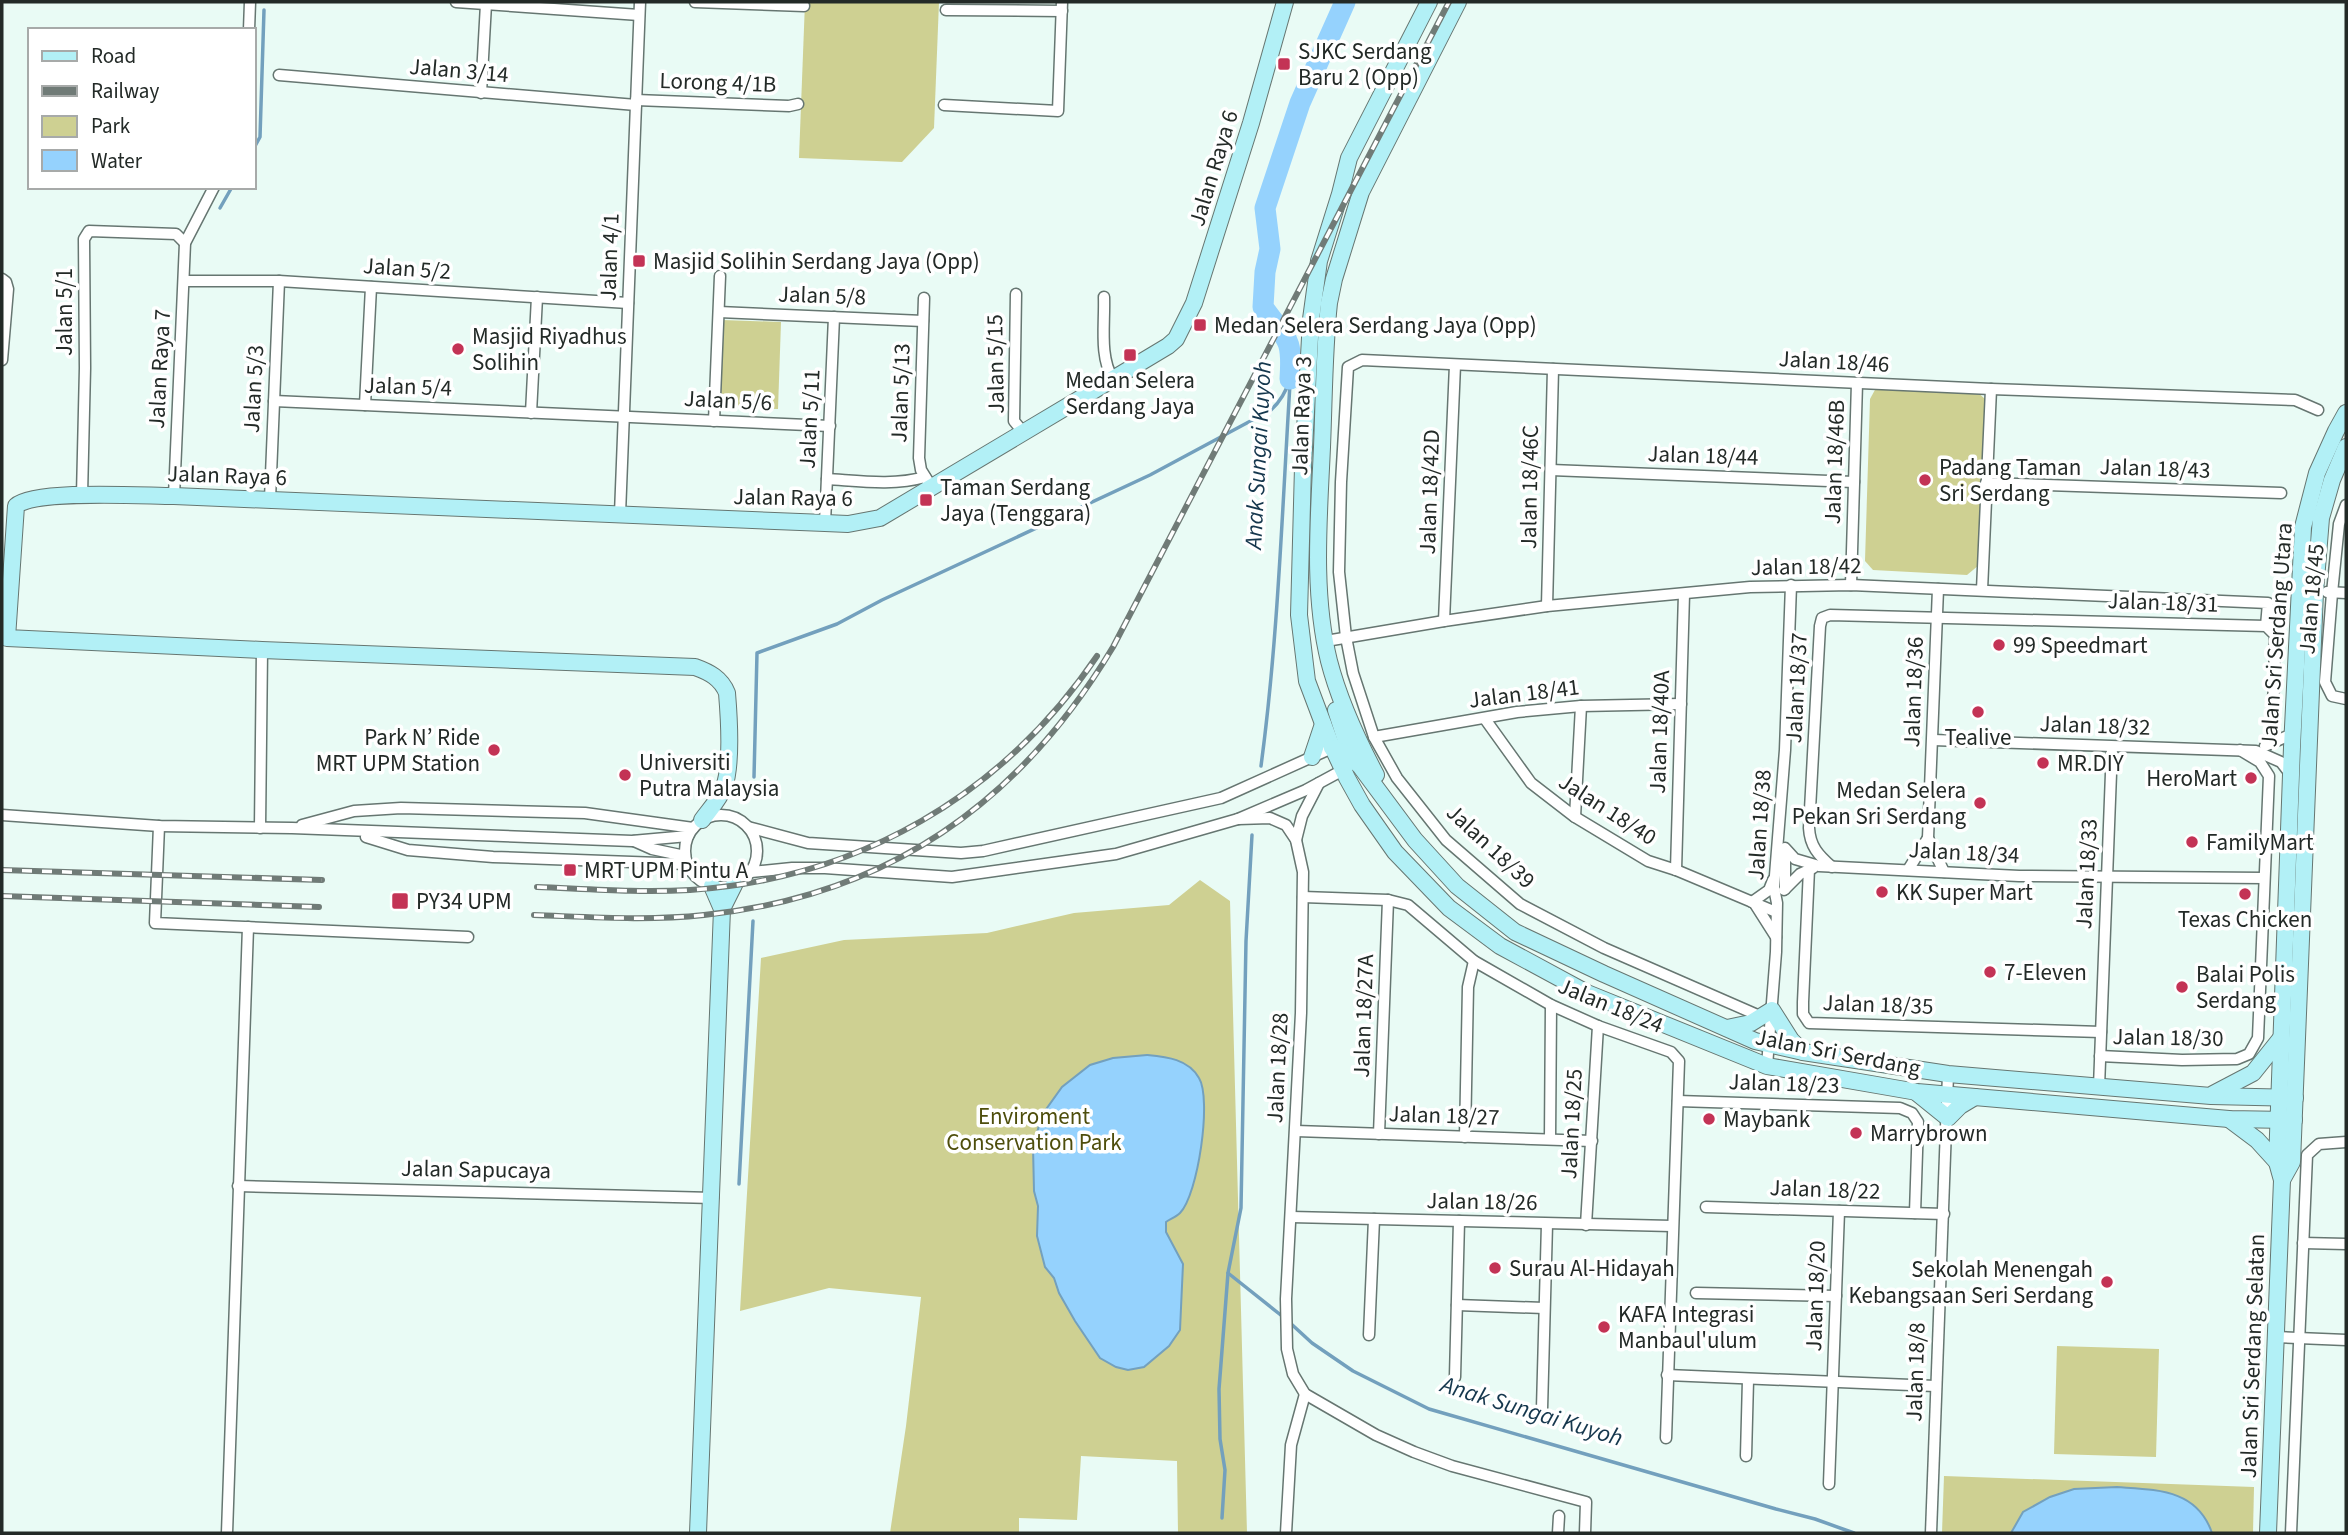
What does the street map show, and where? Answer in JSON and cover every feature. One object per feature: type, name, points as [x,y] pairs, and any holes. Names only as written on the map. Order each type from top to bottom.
[{"type":"street","points":[[249,28],[250,2]]},
{"type":"street","points":[[456,2],[546,5],[639,15]]},
{"type":"street","name":"Jalan 4/1","points":[[620,514],[640,2]]},
{"type":"street","points":[[695,2],[804,6]]},
{"type":"street","name":"Jalan Raya 6","points":[[4,638],[16,506],[21,502],[82,495],[174,496],[848,524],[880,518],[928,482],[1023,432],[1168,346],[1182,331],[1250,130],[1285,2]]},
{"type":"street","name":"Jalan Raya 3","points":[[1340,751],[1323,724],[1307,681],[1300,615],[1303,467],[1311,319],[1319,261],[1349,158],[1429,2]]},
{"type":"street","name":"Jalan Raya 3","points":[[1415,840],[1364,752],[1336,683],[1322,620],[1318,545],[1327,320],[1334,279],[1361,192],[1458,2]]},
{"type":"street","points":[[481,93],[486,4]]},
{"type":"street","points":[[943,105],[1058,111],[1062,6],[946,10]]},
{"type":"street","name":"Jalan 3/14","points":[[279,75],[481,93],[636,103]]},
{"type":"street","name":"Lorong 4/1B","points":[[636,103],[798,104]]},
{"type":"street","points":[[186,243],[213,189]]},
{"type":"street","name":"Jalan 5/1","points":[[82,495],[84,239],[89,231],[100,231],[176,234],[186,243]]},
{"type":"street","name":"Jalan Raya 7","points":[[174,496],[186,243]]},
{"type":"street","points":[[714,421],[720,276]]},
{"type":"street","points":[[2,279],[8,289],[2,360]]},
{"type":"street","name":"Jalan 5/2","points":[[184,281],[279,281],[628,303]]},
{"type":"street","name":"Jalan 5/3","points":[[270,499],[279,281]]},
{"type":"street","points":[[365,405],[371,287]]},
{"type":"street","name":"Jalan 5/15","points":[[1016,293],[1013,402],[1014,421],[1023,432]]},
{"type":"street","points":[[531,413],[537,297]]},
{"type":"street","points":[[1104,297],[1105,358],[1113,379]]},
{"type":"street","name":"Jalan 5/13","points":[[924,298],[919,458],[928,482]]},
{"type":"street","name":"Jalan 5/8","points":[[719,312],[923,321]]},
{"type":"street","name":"Jalan 5/11","points":[[825,523],[834,317]]},
{"type":"street","name":"Jalan 18/46","points":[[1348,367],[1362,360],[2295,400],[2318,410]]},
{"type":"street","name":"Jalan 18/42D","points":[[1444,621],[1455,365]]},
{"type":"street","name":"Jalan 18/39","points":[[1348,367],[1339,572],[1346,637],[1353,673],[1374,737],[1397,778],[1446,840],[1520,904],[1604,948],[1767,1013]]},
{"type":"street","name":"Jalan 18/46C","points":[[1547,607],[1553,369]]},
{"type":"street","name":"Jalan 18/46B","points":[[1851,585],[1857,383]]},
{"type":"street","points":[[1982,590],[1991,389]]},
{"type":"street","name":"Jalan 5/4","points":[[274,401],[624,416]]},
{"type":"street","name":"Jalan Sri Serdang Utara","points":[[2287,1098],[2281,1038],[2292,734],[2316,592],[2303,527],[2311,494],[2346,413]]},
{"type":"street","name":"Jalan 5/6","points":[[624,416],[830,426]]},
{"type":"street","name":"Jalan Sri Serdang Utara","points":[[2286,1119],[2305,896],[2321,518],[2332,480],[2346,447]]},
{"type":"street","name":"Jalan 18/44","points":[[1551,470],[1854,482]]},
{"type":"street","points":[[827,479],[928,482]]},
{"type":"street","name":"Jalan 18/43","points":[[1986,483],[2281,494]]},
{"type":"street","name":"Jalan 18/45","points":[[2346,505],[2316,592],[2325,682],[2332,696],[2346,699]]},
{"type":"street","name":"Jalan 18/42","points":[[1326,641],[1547,607],[1791,585],[1851,585],[2267,603],[2266,626]]},
{"type":"street","name":"Jalan 18/38","points":[[1767,1066],[1770,1046],[1767,1013],[1776,937],[1775,874],[1780,827],[1791,585]]},
{"type":"street","name":"Jalan 18/36","points":[[1938,589],[1928,838],[1944,872]]},
{"type":"street","points":[[2316,592],[2346,593]]},
{"type":"street","name":"Jalan 18/40A","points":[[1676,870],[1684,594]]},
{"type":"street","name":"Jalan 18/37","points":[[1832,867],[1815,850],[1809,828],[1822,618],[1830,615],[1937,617]]},
{"type":"street","name":"Jalan 18/31","points":[[1937,617],[2266,626]]},
{"type":"street","points":[[1322,620],[1322,664],[1345,735],[1340,751]]},
{"type":"street","points":[[2266,626],[2275,635],[2269,744]]},
{"type":"street","points":[[4,638],[695,667],[712,673],[725,686],[728,702],[725,785],[717,801],[694,828],[686,860],[692,874],[701,882],[723,887],[744,880],[757,861],[758,849],[755,837],[748,827],[738,819],[726,815],[714,815],[694,828],[632,841],[292,828],[159,827],[5,817]]},
{"type":"street","points":[[260,828],[262,650]]},
{"type":"street","name":"Jalan 18/41","points":[[1374,737],[1517,712],[1581,706],[1681,704]]},
{"type":"street","points":[[1575,817],[1581,706]]},
{"type":"street","name":"Jalan 18/40","points":[[1485,719],[1531,783],[1575,817],[1648,861],[1776,912]]},
{"type":"street","points":[[1312,757],[1323,724]]},
{"type":"street","points":[[2256,751],[2292,734]]},
{"type":"street","name":"Jalan 18/32","points":[[1933,740],[2256,751]]},
{"type":"street","name":"Jalan 18/33","points":[[2099,1087],[2112,747]]},
{"type":"street","name":"Jalan 18/30","points":[[2100,1056],[2217,1061],[2237,1059],[2249,1054],[2258,1038],[2269,776],[2260,762],[2240,750]]},
{"type":"street","points":[[751,872],[825,868],[952,877],[1116,854],[1238,819],[1345,774],[1348,763],[1340,751]]},
{"type":"street","points":[[748,827],[808,843],[972,852],[1221,798],[1312,757],[1340,751],[1360,766],[1415,840]]},
{"type":"street","points":[[2256,751],[2281,762],[2291,775]]},
{"type":"street","name":"Jalan Sri Serdang","points":[[1345,774],[1362,805],[1412,871],[1450,908],[1500,946],[1587,993],[1767,1066],[1917,1092],[2229,1119],[2286,1119]]},
{"type":"street","name":"Jalan 18/28","points":[[1305,1394],[1293,1374],[1285,1326],[1301,1013],[1303,872],[1296,840],[1302,816],[1319,783]]},
{"type":"street","points":[[292,828],[354,811],[401,808],[585,813],[694,828]]},
{"type":"street","points":[[1238,819],[1270,818],[1286,825],[1296,840]]},
{"type":"street","points":[[159,827],[155,923],[468,937]]},
{"type":"street","points":[[1780,827],[1785,848],[1785,889]]},
{"type":"street","points":[[329,830],[376,838],[408,850],[494,857],[686,860]]},
{"type":"street","name":"Jalan 18/36","points":[[1908,870],[1928,838]]},
{"type":"street","name":"Jalan Sri Serdang","points":[[1415,840],[1457,886],[1516,932],[1604,974],[1770,1046],[1948,1074],[2211,1096],[2287,1098]]},
{"type":"street","points":[[632,841],[686,860]]},
{"type":"street","points":[[1785,848],[1795,859],[1814,868]]},
{"type":"street","points":[[1776,898],[1795,878],[1814,868]]},
{"type":"street","name":"Jalan 18/34","points":[[1814,868],[2019,876],[2264,878]]},
{"type":"street","name":"Jalan 18/35","points":[[1814,868],[1803,1002],[1803,1014],[1809,1023],[2101,1032]]},
{"type":"street","points":[[1775,874],[1769,890],[1753,903],[1776,937]]},
{"type":"street","points":[[698,1533],[713,1198],[722,909],[734,885]]},
{"type":"street","points":[[712,886],[722,909]]},
{"type":"street","name":"Jalan 18/24","points":[[1303,897],[1388,900],[1408,905],[1474,961],[1551,1005],[1598,1026],[1671,1052],[1678,1061],[1666,1438]]},
{"type":"street","name":"Jalan 18/27A","points":[[1380,1134],[1388,900]]},
{"type":"street","points":[[227,1533],[248,927]]},
{"type":"street","points":[[1465,1137],[1468,987],[1474,961]]},
{"type":"street","points":[[1550,1139],[1551,1005]]},
{"type":"street","points":[[1727,1028],[1751,1023],[1767,1013],[1803,1052]]},
{"type":"street","name":"Jalan 18/25","points":[[1586,1224],[1598,1026]]},
{"type":"street","points":[[2211,1096],[2253,1073],[2281,1038]]},
{"type":"street","name":"Jalan 18/8","points":[[1931,1533],[1948,1074]]},
{"type":"street","points":[[1917,1092],[1948,1118],[1960,1106],[1975,1097]]},
{"type":"street","name":"Jalan 18/23","points":[[1678,1101],[1900,1108],[1912,1113],[1918,1122],[1915,1213]]},
{"type":"street","points":[[2229,1119],[2257,1140],[2277,1162]]},
{"type":"street","name":"Jalan Sri Serdang Selatan","points":[[2268,1533],[2282,1180],[2277,1162],[2286,1119]]},
{"type":"street","name":"Jalan Sri Serdang Selatan","points":[[2282,1180],[2292,1162],[2286,1119]]},
{"type":"street","name":"Jalan 18/27","points":[[1296,1131],[1592,1141]]},
{"type":"street","points":[[2291,1533],[2307,1155],[2319,1144],[2331,1141],[2346,1142]]},
{"type":"street","name":"Jalan Sapucaya","points":[[239,1186],[713,1198]]},
{"type":"street","name":"Jalan 18/22","points":[[1706,1207],[1944,1214]]},
{"type":"street","name":"Jalan 18/20","points":[[1829,1484],[1839,1211]]},
{"type":"street","name":"Jalan 18/26","points":[[1291,1217],[1672,1226]]},
{"type":"street","points":[[1369,1335],[1374,1219]]},
{"type":"street","points":[[1455,1377],[1459,1222]]},
{"type":"street","points":[[1542,1409],[1547,1224]]},
{"type":"street","points":[[2303,1243],[2346,1244]]},
{"type":"street","points":[[1696,1293],[1836,1296]]},
{"type":"street","points":[[1457,1305],[1544,1308]]},
{"type":"street","points":[[2275,1337],[2346,1340]]},
{"type":"street","points":[[1667,1376],[1936,1386]]},
{"type":"street","points":[[1746,1456],[1748,1380]]},
{"type":"street","points":[[1286,1533],[1291,1445],[1305,1394],[1376,1435],[1414,1452],[1452,1466],[1586,1503],[1585,1533]]},
{"type":"street","points":[[1558,1533],[1559,1516]]},
{"type":"green space","points":[[805,2],[939,2],[934,128],[902,162],[799,158]]},
{"type":"green space","points":[[722,320],[781,322],[778,409],[719,407]]},
{"type":"green space","name":"Padang Taman Sri Serdang","points":[[1876,388],[1976,391],[1985,399],[1979,565],[1967,575],[1873,570],[1865,561],[1870,399]]},
{"type":"green space","name":"Enviroment Conservation Park","points":[[1200,880],[1230,901],[1247,1533],[1178,1533],[1177,1461],[1081,1456],[1077,1520],[1019,1518],[1019,1533],[890,1533],[921,1297],[829,1288],[740,1311],[761,958],[844,940],[987,933],[1074,913],[1169,905]]},
{"type":"green space","points":[[2057,1346],[2159,1349],[2156,1457],[2054,1454]]},
{"type":"green space","points":[[1944,1476],[2254,1487],[2253,1533],[1942,1533]]},
{"type":"water","points":[[1147,1055],[1183,1063],[1199,1078],[1203,1089],[1203,1125],[1197,1168],[1187,1203],[1180,1213],[1166,1222],[1166,1232],[1183,1264],[1180,1330],[1169,1346],[1144,1367],[1128,1370],[1100,1358],[1075,1321],[1054,1278],[1045,1267],[1037,1236],[1038,1206],[1034,1191],[1033,1147],[1042,1115],[1062,1087],[1090,1065],[1113,1058]]},
{"type":"water","points":[[2117,1487],[2161,1491],[2186,1500],[2205,1519],[2212,1533],[2011,1533],[2023,1512],[2050,1497],[2074,1489]]},
{"type":"waterway","name":"Anak Sungai Kuyoh","points":[[1290,379],[1289,346],[1263,307],[1265,272],[1270,249],[1265,208],[1300,103],[1345,2]]},
{"type":"waterway","points":[[256,144],[260,137],[264,10]]},
{"type":"waterway","points":[[220,208],[231,189]]},
{"type":"waterway","points":[[754,777],[757,653],[837,624],[882,600],[1150,475],[1271,410],[1283,396],[1290,379]]},
{"type":"waterway","name":"Anak Sungai Kuyoh","points":[[1261,766],[1276,624],[1290,384]]},
{"type":"waterway","name":"Anak Sungai Kuyoh","points":[[1222,1518],[1225,1470],[1220,1439],[1219,1389],[1228,1273],[1241,1208],[1246,941],[1252,835]]},
{"type":"waterway","points":[[739,1184],[753,921]]},
{"type":"waterway","name":"Anak Sungai Kuyoh","points":[[1228,1273],[1282,1316]]},
{"type":"waterway","name":"Anak Sungai Kuyoh","points":[[1288,1321],[1312,1343],[1353,1371],[1429,1409],[1815,1519],[1854,1533]]},
{"type":"railway","points":[[534,915],[683,917],[770,904],[832,887],[889,863],[942,833],[991,796],[1035,752],[1076,703],[1113,647],[1449,2]]},
{"type":"railway","points":[[537,887],[633,891],[690,890],[752,882],[811,868],[868,848],[921,821],[971,788],[1017,750],[1059,706],[1097,656]]},
{"type":"railway","points":[[2,870],[322,880]]},
{"type":"railway","points":[[2,896],[319,907]]},
{"type":"place","name":"SJKC Serdang Baru 2 (Opp)","points":[[1284,64]]},
{"type":"place","name":"Masjid Solihin Serdang Jaya (Opp)","points":[[639,261]]},
{"type":"place","name":"Medan Selera Serdang Jaya (Opp)","points":[[1200,325]]},
{"type":"place","name":"Masjid Riyadhus Solihin","points":[[458,349]]},
{"type":"place","name":"Medan Selera Serdang Jaya","points":[[1130,355]]},
{"type":"place","name":"Padang Taman Sri Serdang","points":[[1925,480]]},
{"type":"place","name":"Taman Serdang Jaya (Tenggara)","points":[[926,500]]},
{"type":"place","name":"99 Speedmart","points":[[1999,645]]},
{"type":"place","name":"Tealive","points":[[1978,712]]},
{"type":"place","name":"Park N’ Ride MRT UPM Station","points":[[494,750]]},
{"type":"place","name":"MR.DIY","points":[[2043,763]]},
{"type":"place","name":"Universiti Putra Malaysia","points":[[625,775]]},
{"type":"place","name":"HeroMart","points":[[2251,778]]},
{"type":"place","name":"Medan Selera Pekan Sri Serdang","points":[[1980,803]]},
{"type":"place","name":"FamilyMart","points":[[2192,842]]},
{"type":"place","name":"MRT UPM Pintu A","points":[[570,870]]},
{"type":"place","name":"KK Super Mart","points":[[1882,892]]},
{"type":"place","name":"Texas Chicken","points":[[2245,894]]},
{"type":"place","name":"PY34 UPM","points":[[400,901]]},
{"type":"place","name":"7-Eleven","points":[[1990,972]]},
{"type":"place","name":"Balai Polis Serdang","points":[[2182,987]]},
{"type":"place","name":"Maybank","points":[[1709,1119]]},
{"type":"place","name":"Marrybrown","points":[[1856,1133]]},
{"type":"place","name":"Surau Al-Hidayah","points":[[1495,1268]]},
{"type":"place","name":"Sekolah Menengah Kebangsaan Seri Serdang","points":[[2107,1282]]},
{"type":"place","name":"KAFA Integrasi Manbaul'ulum","points":[[1604,1327]]}]
